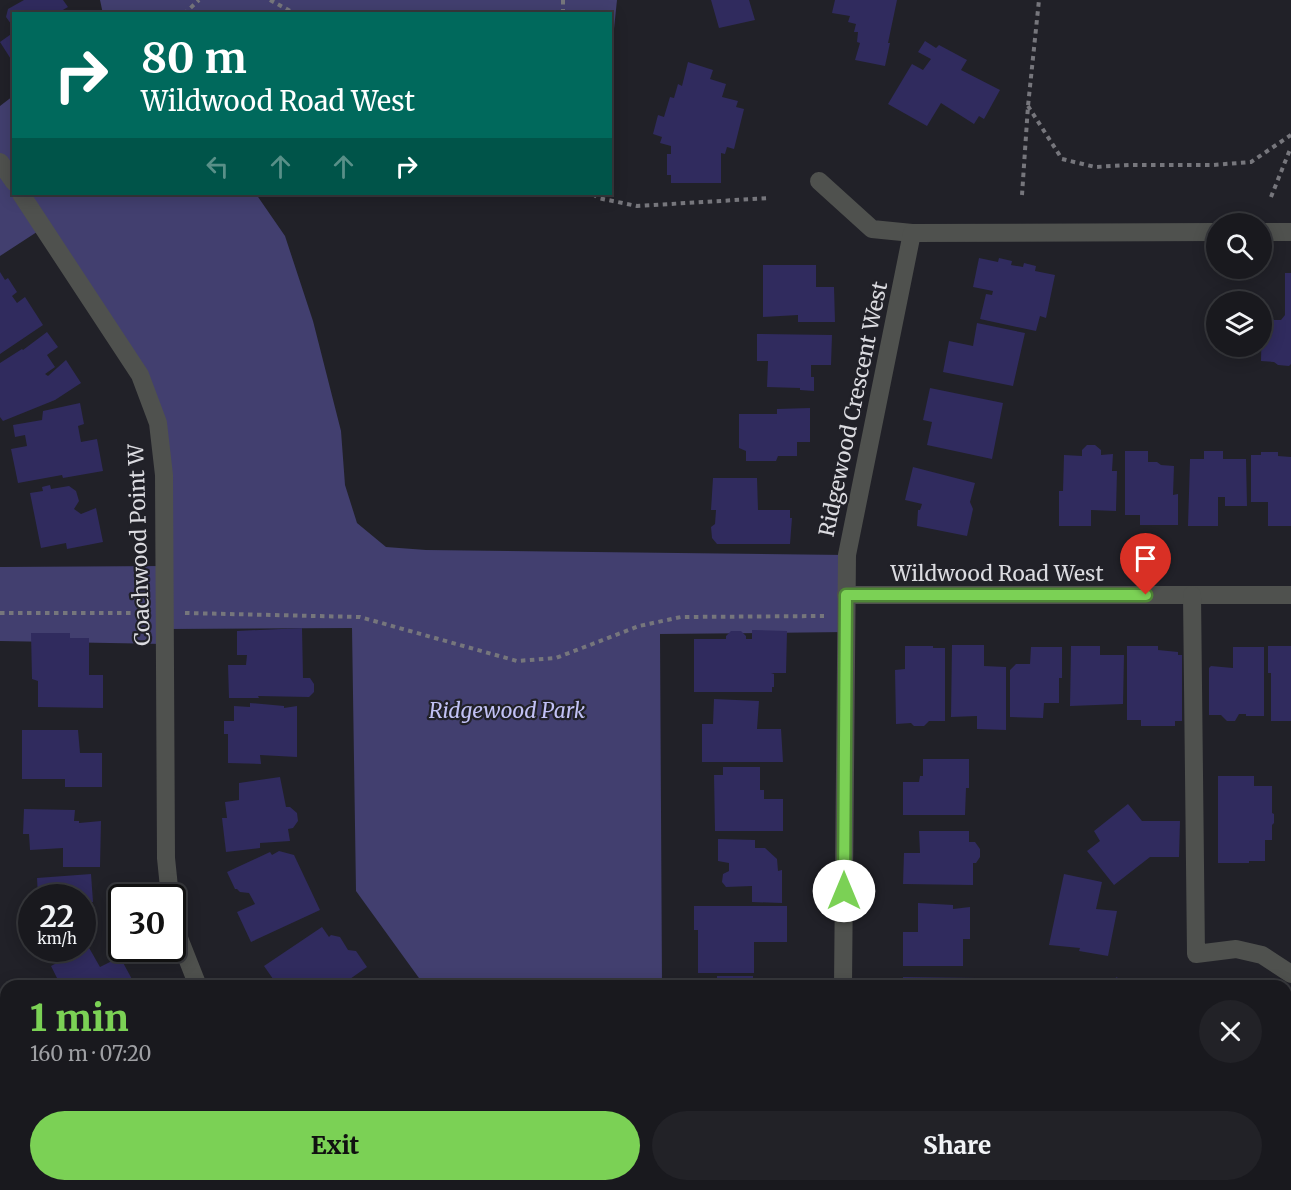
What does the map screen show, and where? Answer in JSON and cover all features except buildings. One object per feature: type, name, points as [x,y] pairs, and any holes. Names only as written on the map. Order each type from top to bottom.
[{"type":"street","points":[[0,162],[12,179]]},
{"type":"street","points":[[819,181],[872,229],[912,233],[1206,232]]},
{"type":"street","name":"Coachwood Point W","points":[[22,195],[140,375],[158,423],[164,475],[166,858],[169,884]]},
{"type":"street","points":[[1272,232],[1291,232]]},
{"type":"street","name":"Ridgewood Crescent West","points":[[843,980],[847,555],[912,233]]},
{"type":"street","name":"Wildwood Road West","points":[[846,595],[1291,595]]},
{"type":"street","points":[[1192,595],[1196,954],[1236,949],[1262,955],[1291,974]]},
{"type":"street","points":[[186,956],[196,980]]},
{"type":"path","points":[[186,12],[199,0]]},
{"type":"path","points":[[270,0],[292,12]]},
{"type":"path","points":[[1022,195],[1039,0]]},
{"type":"path","points":[[1028,106],[1062,159],[1095,167],[1251,162],[1291,135]]},
{"type":"path","points":[[1270,197],[1291,147]]},
{"type":"path","points":[[594,195],[598,198],[637,206],[769,198]]},
{"type":"path","points":[[0,613],[164,613],[360,617],[517,661],[556,658],[639,626],[681,617],[846,616]]},
{"type":"green space","points":[[100,0],[617,0],[612,48],[612,12],[103,12]]},
{"type":"green space","name":"Ridgewood Park","points":[[12,97],[12,195],[257,195],[285,236],[313,321],[341,431],[345,485],[357,523],[386,547],[426,550],[847,555],[846,632],[660,634],[662,980],[420,980],[356,891],[352,628],[165,629],[164,644],[0,641],[0,567],[164,566],[164,475],[140,375],[43,228],[0,256],[0,106]]},
{"type":"route","points":[[844,891],[846,595],[1146,595]]}]
